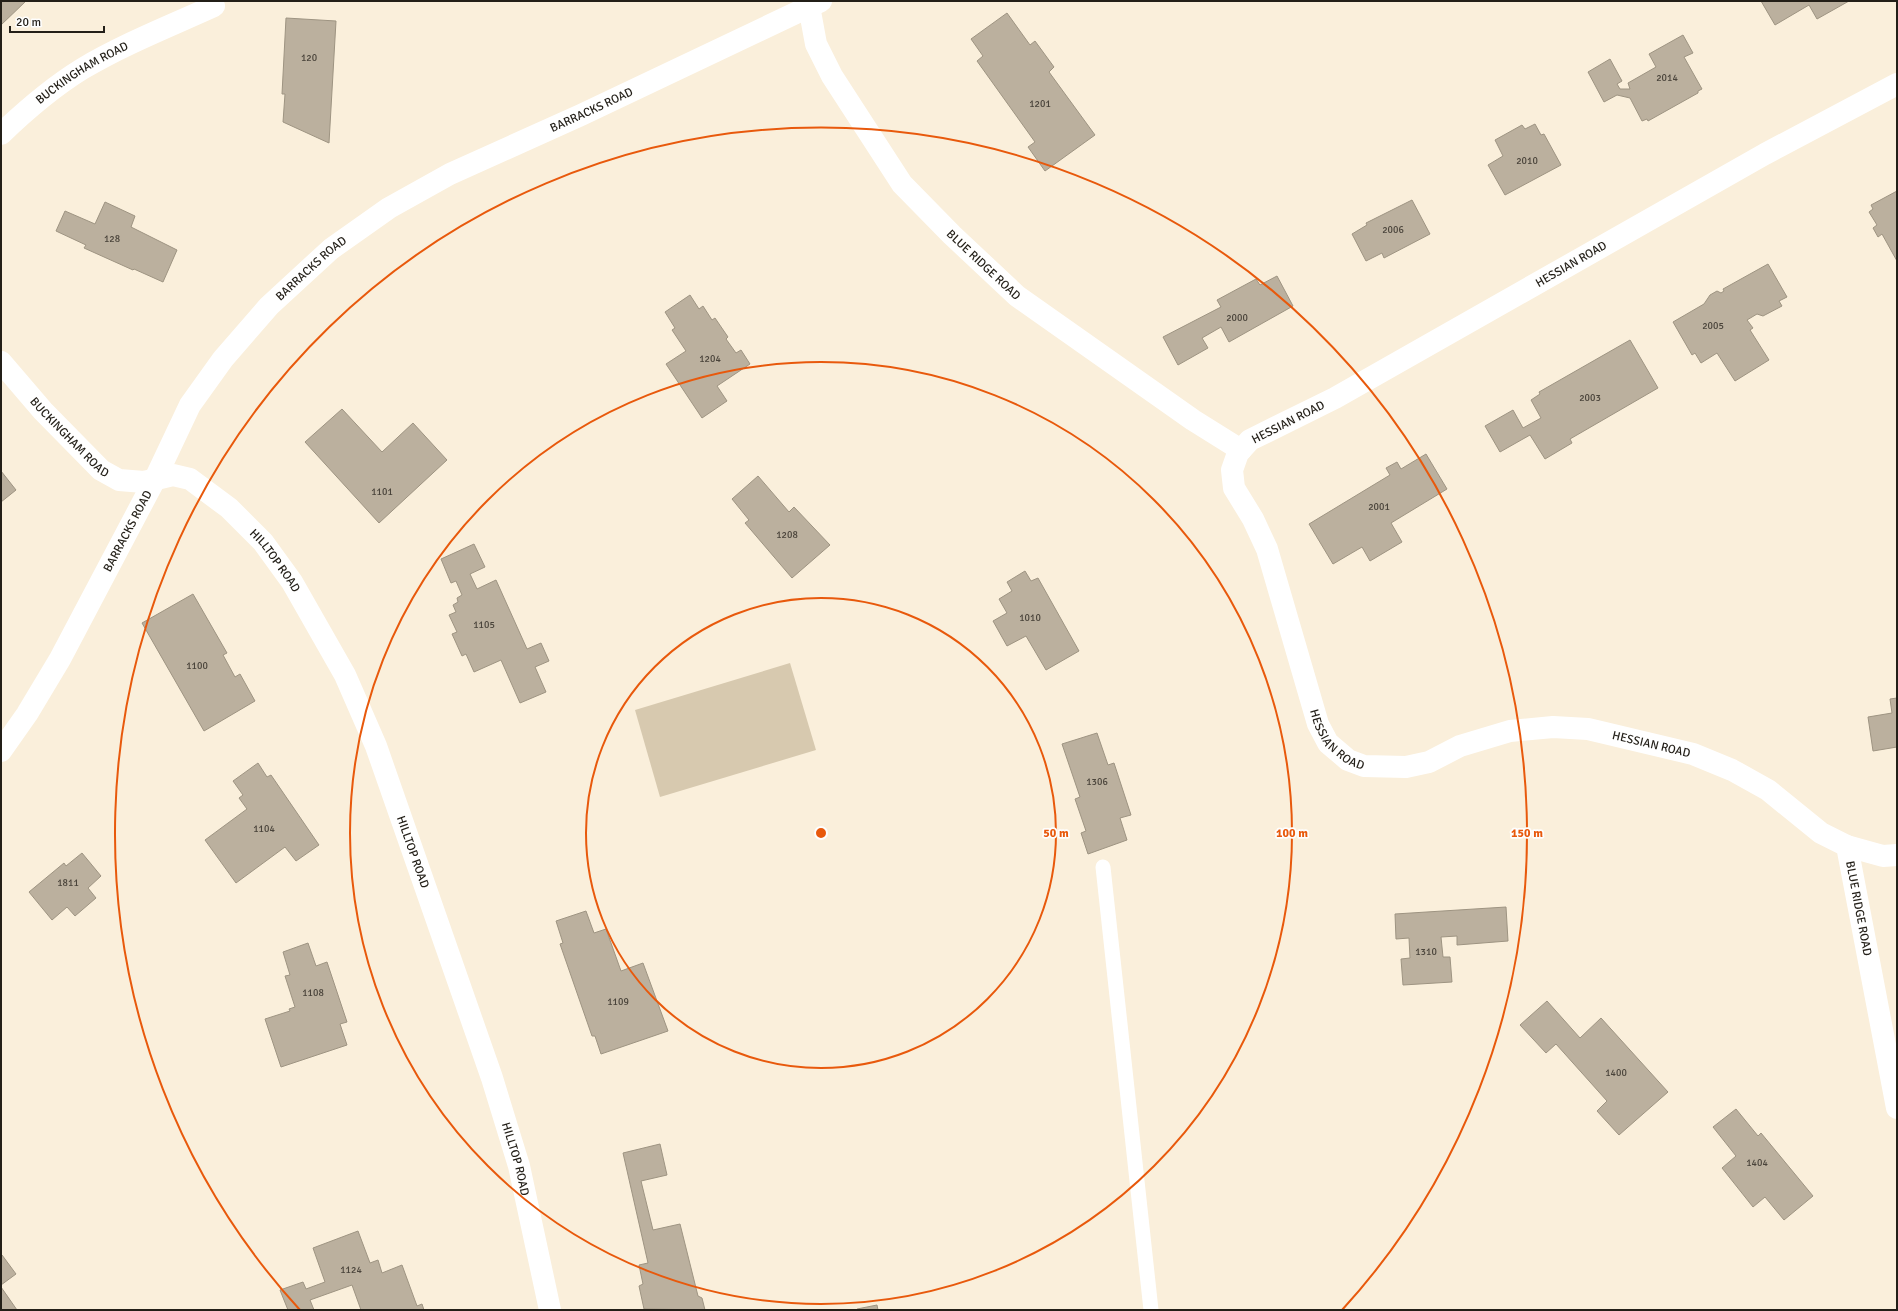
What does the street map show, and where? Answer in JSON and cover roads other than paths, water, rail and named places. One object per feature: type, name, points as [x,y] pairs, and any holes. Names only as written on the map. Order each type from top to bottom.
[{"type":"street","name":"BLUE RIDGE ROAD","points":[[815,3],[816,44],[829,70],[902,184],[1017,296],[1187,416],[1241,450]]},
{"type":"street","name":"BARRACKS ROAD","points":[[1,750],[28,714],[60,659],[155,479],[190,405],[223,359],[269,306],[331,249],[388,208],[450,174],[581,115],[815,3]]},
{"type":"street","name":"BUCKINGHAM ROAD","points":[[1,134],[31,106],[82,70],[125,46],[214,6]]},
{"type":"street","name":"HESSIAN ROAD","points":[[1732,770],[1693,754],[1588,729],[1553,727],[1510,731],[1460,746],[1429,762],[1406,767],[1364,766],[1348,760],[1328,743],[1318,724],[1266,550],[1253,519],[1234,488],[1232,470],[1238,453],[1250,440],[1335,398],[1765,154],[1897,84]]},
{"type":"street","name":"BUCKINGHAM ROAD","points":[[1,362],[43,411],[101,470],[120,480],[144,482],[155,479]]},
{"type":"street","name":"HILLTOP ROAD","points":[[155,479],[173,475],[190,479],[229,508],[263,542],[292,582],[345,675],[376,746],[492,1078],[519,1166],[550,1310]]},
{"type":"street","name":"BLUE RIDGE ROAD","points":[[1732,770],[1768,790],[1821,833],[1848,846],[1897,1108]]},
{"type":"street","points":[[1848,846],[1883,856],[1897,856]]},
{"type":"lane","points":[[1103,867],[1151,1310]]}]
